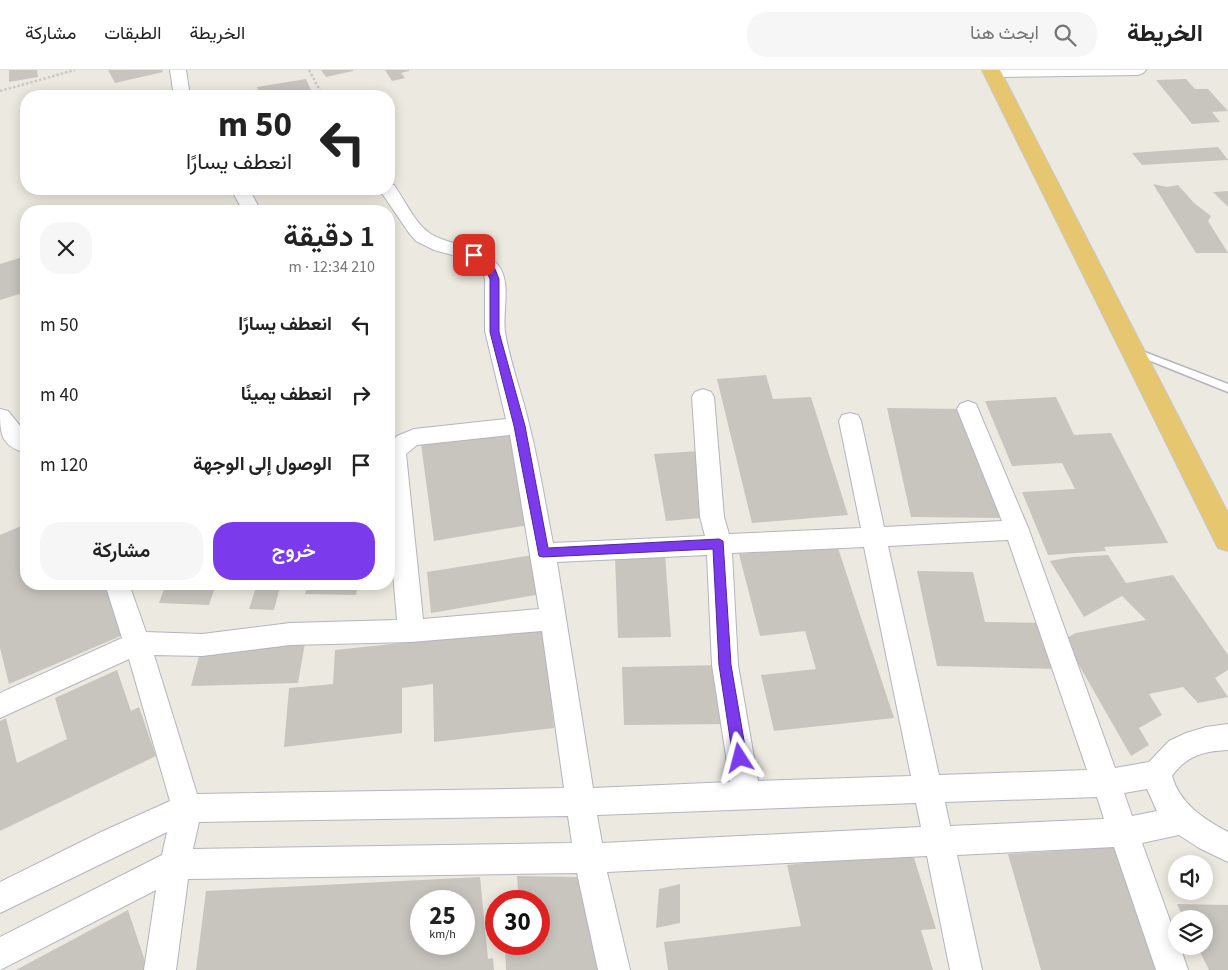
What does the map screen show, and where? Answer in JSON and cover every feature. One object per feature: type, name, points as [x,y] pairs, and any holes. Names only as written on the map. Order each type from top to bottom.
[{"type":"highway","points":[[991,71],[1228,540]]},
{"type":"street","points":[[178,70],[181,90]]},
{"type":"street","points":[[991,71],[1138,70]]},
{"type":"street","points":[[392,195],[415,229],[430,242],[474,255],[483,260],[491,269],[495,279],[495,332],[519,426],[543,552],[589,858],[614,970]]},
{"type":"street","points":[[395,227],[415,229]]},
{"type":"street","points":[[702,397],[712,518],[719,544],[725,665],[746,795]]},
{"type":"street","points":[[968,409],[1018,530],[1172,970]]},
{"type":"street","points":[[0,417],[13,435],[20,440]]},
{"type":"street","points":[[850,421],[966,970]]},
{"type":"street","points":[[395,454],[399,446],[406,440],[414,437],[519,426]]},
{"type":"street","points":[[395,527],[411,631]]},
{"type":"street","points":[[543,552],[1018,530]]},
{"type":"street","points":[[119,590],[187,808],[175,864],[160,970]]},
{"type":"street","points":[[0,706],[137,643],[202,644],[290,634],[411,631],[553,619]]},
{"type":"street","points":[[1228,737],[1192,743],[1176,750],[1166,759],[1157,774],[1164,797],[1184,820],[1204,836],[1228,847]]},
{"type":"street","points":[[0,898],[112,842],[187,808],[581,802],[1107,783],[1157,774]]},
{"type":"street","points":[[0,954],[175,864],[589,858],[1123,832],[1184,820]]},
{"type":"lane","points":[[1133,351],[1228,388]]},
{"type":"path","points":[[0,91],[74,70]]},
{"type":"path","points":[[309,70],[320,90]]},
{"type":"building","points":[[9,70],[37,70],[38,77],[9,82]]},
{"type":"building","points":[[108,70],[162,70],[163,72],[115,83]]},
{"type":"building","points":[[321,70],[353,70],[353,71],[326,77]]},
{"type":"building","points":[[385,70],[409,71],[401,73],[405,78],[392,81]]},
{"type":"building","points":[[306,79],[311,90],[258,90],[257,87]]},
{"type":"building","points":[[1186,79],[1195,89],[1208,89],[1228,111],[1212,112],[1220,122],[1192,124],[1156,80]]},
{"type":"building","points":[[1218,147],[1228,160],[1142,165],[1132,153]]},
{"type":"building","points":[[1153,184],[1167,187],[1178,185],[1194,203],[1211,216],[1208,221],[1228,253],[1196,253]]},
{"type":"building","points":[[1228,191],[1228,207],[1213,192]]},
{"type":"building","points":[[20,258],[20,294],[0,300],[0,264]]},
{"type":"building","points":[[766,375],[773,399],[811,397],[848,515],[752,523],[717,379]]},
{"type":"building","points":[[1056,397],[1074,435],[1111,433],[1168,543],[1104,547],[1106,551],[1048,555],[1022,492],[1075,489],[1062,463],[1012,466],[985,401]]},
{"type":"building","points":[[887,408],[968,409],[1000,518],[911,517]]},
{"type":"building","points":[[513,430],[534,524],[434,541],[421,444]]},
{"type":"building","points":[[698,451],[712,517],[666,521],[654,454]]},
{"type":"building","points":[[20,527],[20,590],[107,590],[123,635],[9,684],[0,648],[0,535]]},
{"type":"building","points":[[837,545],[894,718],[774,731],[761,675],[816,669],[805,631],[760,636],[739,554]]},
{"type":"building","points":[[539,554],[547,593],[431,613],[427,572]]},
{"type":"building","points":[[665,554],[671,637],[618,638],[615,555]]},
{"type":"building","points":[[1108,555],[1126,583],[1173,575],[1228,655],[1228,670],[1215,678],[1228,697],[1198,703],[1183,687],[1149,694],[1162,715],[1139,728],[1149,745],[1131,756],[1064,639],[1076,633],[1146,620],[1122,596],[1084,617],[1050,561],[1072,557]]},
{"type":"building","points":[[917,571],[973,572],[985,622],[1046,623],[1059,669],[937,666]]},
{"type":"building","points":[[164,590],[214,590],[209,605],[159,603]]},
{"type":"building","points":[[255,590],[279,590],[274,610],[249,609]]},
{"type":"building","points":[[306,590],[357,590],[356,595],[305,594]]},
{"type":"building","points":[[544,628],[554,728],[434,742],[433,684],[402,688],[402,733],[284,747],[289,688],[333,684],[335,650]]},
{"type":"building","points":[[305,643],[298,683],[191,686],[202,645]]},
{"type":"building","points":[[725,665],[731,724],[624,725],[622,667]]},
{"type":"building","points":[[117,670],[131,711],[139,707],[156,756],[0,831],[0,721],[6,718],[17,763],[67,739],[55,698]]},
{"type":"building","points":[[1115,847],[1157,970],[1041,970],[1008,854]]},
{"type":"building","points":[[912,851],[936,929],[921,930],[933,970],[668,970],[664,942],[801,926],[787,865]]},
{"type":"building","points":[[517,876],[579,877],[604,970],[506,970],[505,955],[550,955],[550,890],[518,890]]},
{"type":"building","points":[[480,877],[485,928],[485,955],[488,955],[488,959],[493,958],[494,970],[196,970],[206,891]]},
{"type":"building","points":[[680,884],[680,923],[656,928],[659,889]]},
{"type":"building","points":[[1177,904],[1228,905],[1228,970],[1209,970],[1202,955],[1213,955],[1213,910],[1180,910]]},
{"type":"building","points":[[128,910],[148,970],[16,970]]},
{"type":"route","points":[[474,255],[483,260],[491,269],[495,279],[495,332],[519,426],[543,552],[719,544],[725,665],[740,758]]}]
